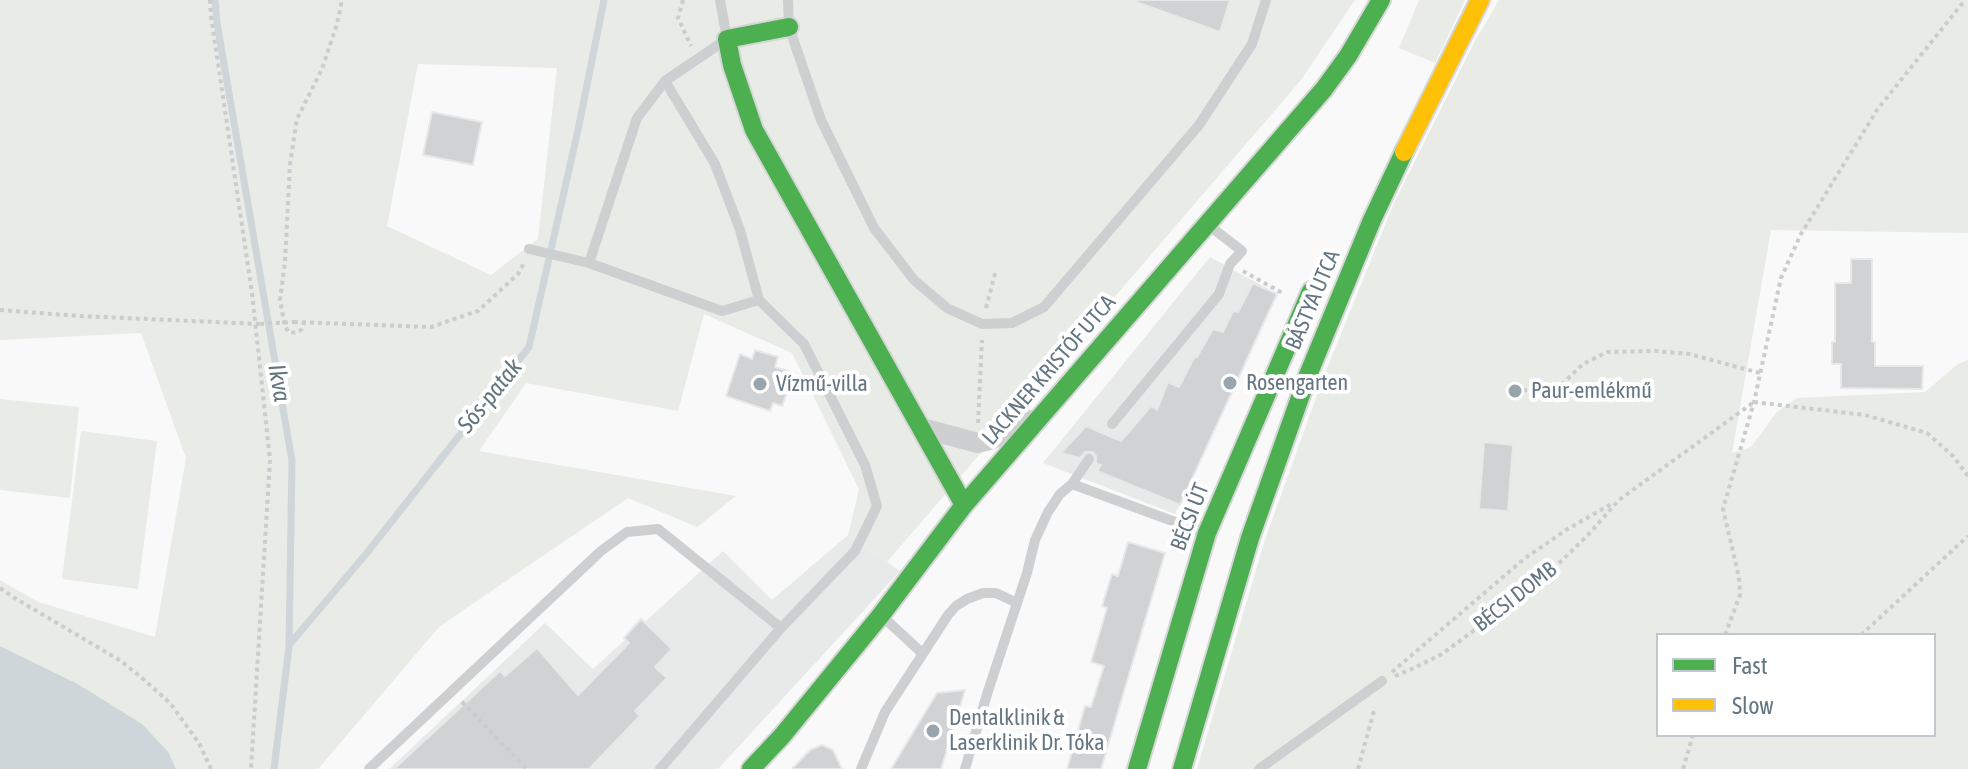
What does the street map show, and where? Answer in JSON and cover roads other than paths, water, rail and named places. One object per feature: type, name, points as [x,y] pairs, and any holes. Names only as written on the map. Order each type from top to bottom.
[{"type":"street","name":"LACKNER KRISTÓF UTCA","points":[[751,769],[782,736],[881,615],[964,505],[1324,89],[1348,56],[1381,0]]},
{"type":"street","name":"BÁSTYA UTCA","points":[[1182,769],[1250,538],[1308,375],[1372,220],[1480,0]]},
{"type":"street","points":[[789,27],[727,39],[732,65],[754,130],[964,505]]},
{"type":"street","name":"BÉCSI ÚT","points":[[1137,769],[1207,533],[1306,289]]},
{"type":"street","points":[[922,428],[978,443],[1016,428],[1046,409]]},
{"type":"lane","points":[[788,0],[789,27],[821,120],[874,228],[914,280],[947,308],[982,324],[1012,323],[1044,307],[1199,125],[1252,44],[1266,0]]},
{"type":"lane","points":[[589,263],[637,118],[665,81],[727,39],[719,1]]},
{"type":"lane","points":[[660,769],[781,628],[855,551],[877,506],[865,465],[804,344],[759,300],[740,230],[715,164],[665,81]]},
{"type":"lane","points":[[1112,424],[1219,294],[1230,264],[1242,251],[1208,224]]},
{"type":"lane","points":[[532,249],[589,263],[722,311],[759,300]]},
{"type":"lane","points":[[965,769],[1035,540],[1060,494],[1072,484],[1089,459]]},
{"type":"lane","points":[[1072,484],[1207,533]]},
{"type":"lane","points":[[369,769],[601,551],[627,532],[658,529],[781,628]]},
{"type":"lane","points":[[861,769],[885,712],[956,606],[983,593],[996,593],[1017,603]]},
{"type":"lane","points":[[881,615],[922,653]]},
{"type":"lane","points":[[1259,769],[1382,681]]},
{"type":"waterway","name":"Ikva","points":[[215,0],[292,461],[289,646],[274,769]]},
{"type":"waterway","name":"Sós-patak","points":[[289,645],[366,554],[529,347],[604,0]]},
{"type":"place","name":"Rosengarten","points":[[1230,383]]},
{"type":"place","name":"Vízmű-villa","points":[[760,384]]},
{"type":"place","name":"Paur-emlékmű","points":[[1515,391]]},
{"type":"place","name":"Dentalklinik & Laserklinik Dr. Tóka","points":[[933,731]]}]
